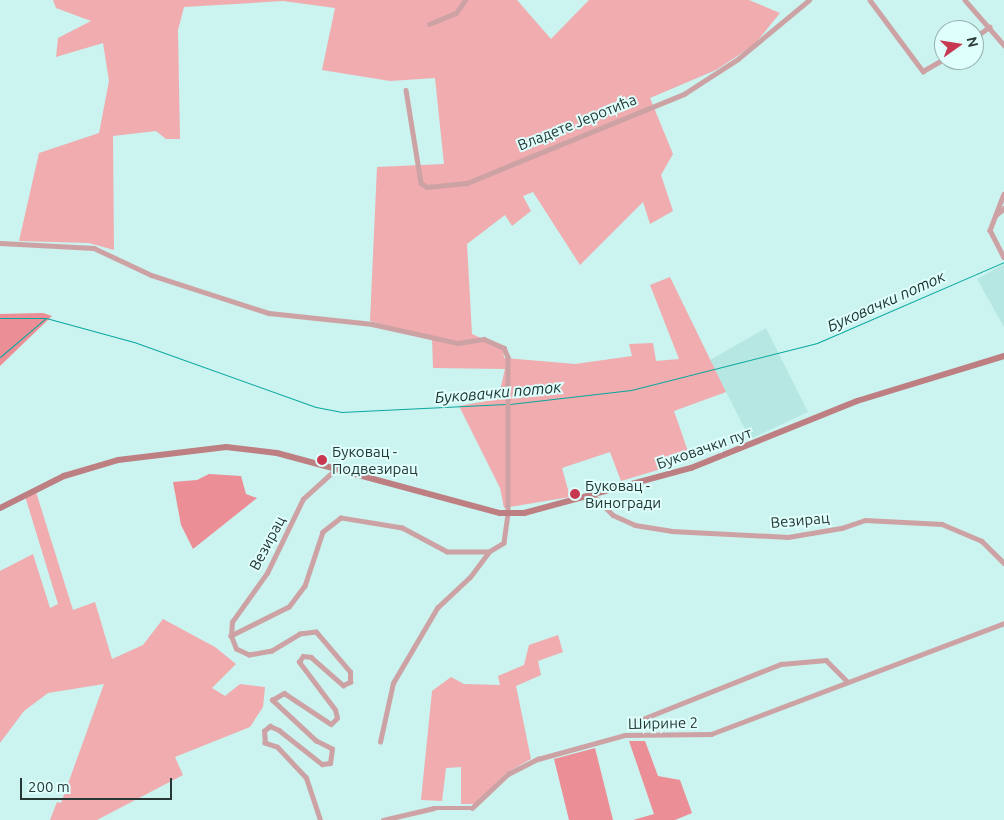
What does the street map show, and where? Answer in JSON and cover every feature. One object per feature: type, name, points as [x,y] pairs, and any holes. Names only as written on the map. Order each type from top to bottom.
[{"type":"street","points":[[429,24],[456,14],[466,0]]},
{"type":"street","name":"Владете Јеротића","points":[[406,90],[421,183],[427,187],[468,183],[684,94],[738,59],[809,0]]},
{"type":"street","points":[[870,0],[923,71],[934,65]]},
{"type":"street","points":[[965,0],[1004,45]]},
{"type":"street","points":[[984,31],[989,27]]},
{"type":"street","points":[[1004,194],[990,232],[1004,257]]},
{"type":"street","points":[[995,216],[1004,208]]},
{"type":"street","points":[[0,243],[94,248],[160,278],[269,313],[372,324],[458,343],[497,342],[508,357],[508,514],[504,543],[489,552],[470,578],[437,608],[393,683],[380,742]]},
{"type":"street","name":"Буковачки пут","points":[[0,508],[75,473],[183,449],[254,449],[508,514],[593,495],[699,465],[857,400],[1004,356]]},
{"type":"street","name":"Везирац","points":[[231,636],[232,622],[267,573],[303,500],[335,470]]},
{"type":"street","name":"Везирац","points":[[593,495],[612,514],[635,525],[671,531],[788,537],[842,528],[865,520],[942,524],[982,542],[1004,563]]},
{"type":"street","points":[[320,820],[306,778],[262,738],[270,726],[306,747],[322,764],[330,763],[332,749],[316,741],[272,700],[284,694],[331,724],[336,718],[335,710],[299,662],[303,656],[311,657],[343,685],[350,682],[350,672],[316,632],[300,634],[272,651],[249,655],[236,648],[231,636],[289,607],[305,586],[323,532],[341,518],[402,528],[447,552],[489,552]]},
{"type":"street","name":"Ширине 2","points":[[383,820],[434,808],[472,808],[508,774],[538,759],[625,735],[711,734],[1004,623]]},
{"type":"street","points":[[630,724],[781,664],[826,660],[848,682]]},
{"type":"shaded area","points":[[53,0],[517,0],[551,39],[589,0],[749,0],[780,13],[754,45],[716,70],[650,98],[673,154],[661,175],[673,211],[650,224],[643,202],[580,265],[533,192],[523,196],[531,211],[512,226],[505,215],[467,244],[472,334],[503,348],[504,358],[575,364],[632,356],[629,344],[653,343],[656,361],[679,359],[650,285],[670,277],[726,392],[674,411],[691,460],[621,481],[610,452],[562,468],[570,497],[504,508],[500,488],[459,406],[498,399],[505,369],[433,368],[432,338],[370,321],[377,167],[444,164],[435,78],[390,81],[322,70],[335,8],[283,1],[184,7],[178,30],[180,139],[166,139],[156,131],[113,136],[114,250],[89,243],[19,241],[39,153],[99,133],[109,81],[103,43],[56,57],[58,38],[91,21],[56,8]]},
{"type":"shaded area","points":[[1004,264],[1004,327],[977,279]]},
{"type":"shaded area","points":[[43,313],[52,316],[0,366],[0,314]]},
{"type":"shaded area","points":[[766,328],[808,412],[750,439],[710,360]]},
{"type":"shaded area","points":[[209,474],[241,476],[246,494],[257,498],[193,549],[181,525],[173,482],[197,480]]},
{"type":"shaded area","points":[[36,492],[73,610],[95,602],[112,659],[143,645],[163,619],[215,647],[236,664],[212,688],[225,696],[240,684],[265,687],[263,707],[250,727],[175,757],[183,775],[97,820],[50,820],[57,802],[61,803],[104,684],[48,693],[24,711],[0,743],[0,571],[33,554],[50,608],[58,604],[25,496]]},
{"type":"shaded area","points":[[558,635],[563,652],[538,661],[541,675],[516,686],[531,759],[506,773],[477,804],[461,804],[461,767],[446,768],[442,801],[421,800],[432,691],[451,677],[464,684],[500,685],[498,676],[524,665],[529,645]]},
{"type":"shaded area","points":[[629,741],[645,741],[658,776],[680,780],[692,813],[675,820],[633,820],[654,814]]},
{"type":"shaded area","points":[[595,748],[613,820],[569,820],[554,759]]},
{"type":"waterway","name":"Буковачки поток","points":[[510,404],[631,390],[817,343],[1004,262]]},
{"type":"waterway","points":[[0,318],[46,318]]},
{"type":"waterway","name":"Буковачки поток","points":[[0,357],[46,318],[134,342],[316,407],[341,412],[506,404]]},
{"type":"place","name":"Буковац - Подвезирац","points":[[322,460]]},
{"type":"place","name":"Буковац - Виногради","points":[[575,494]]}]
